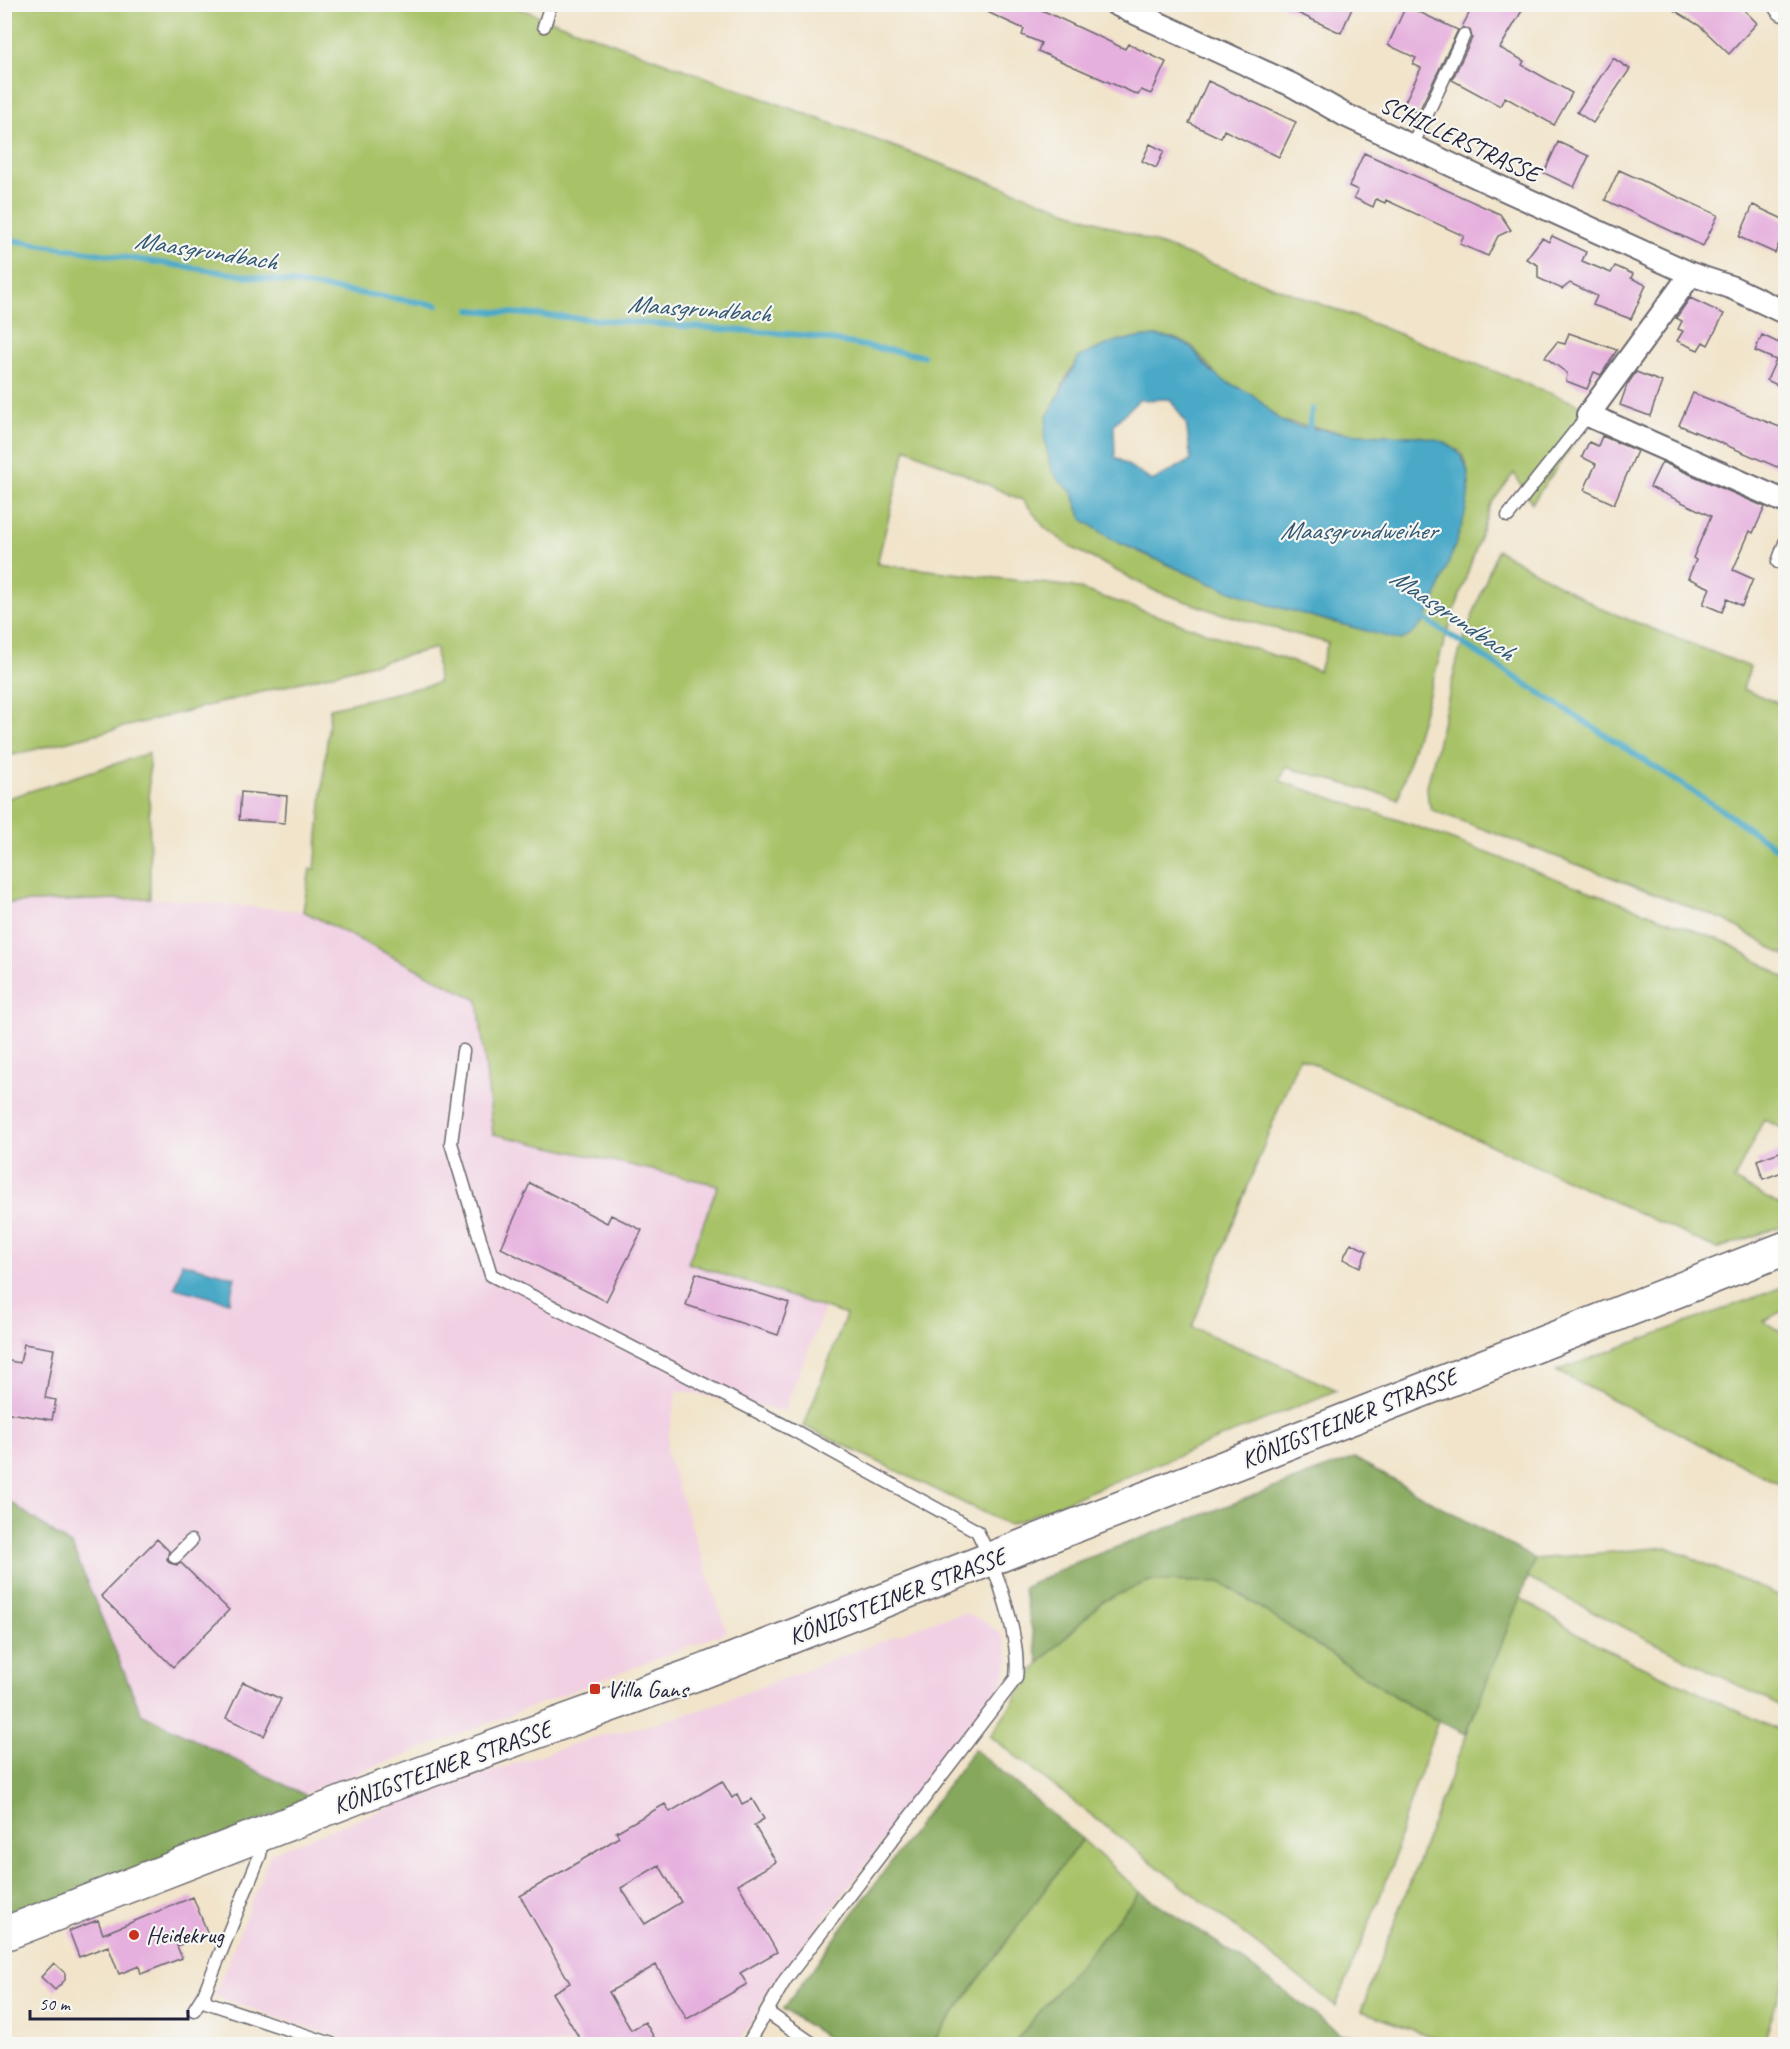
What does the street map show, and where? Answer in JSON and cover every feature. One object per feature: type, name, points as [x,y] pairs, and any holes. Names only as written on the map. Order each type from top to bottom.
[{"type":"main road","name":"KÖNIGSTEINER STRASSE","points":[[4,1934],[261,1834],[344,1795],[701,1672],[1785,1248]]},
{"type":"street","name":"SCHILLERSTRASSE","points":[[1116,4],[1292,85],[1345,115],[1412,146],[1691,274],[1733,288],[1785,313]]},
{"type":"street","points":[[1691,274],[1588,414],[1785,502]]},
{"type":"lane","points":[[544,26],[551,4]]},
{"type":"lane","points":[[1412,146],[1464,34]]},
{"type":"lane","points":[[1508,516],[1588,414]]},
{"type":"lane","points":[[1778,562],[1785,540]]},
{"type":"lane","points":[[463,1051],[451,1143],[491,1275],[793,1430],[977,1531],[992,1559],[1018,1658],[1016,1678],[785,1980],[748,2044]]},
{"type":"lane","points":[[175,1557],[191,1541]]},
{"type":"lane","points":[[194,2010],[204,1994],[260,1855],[261,1834]]},
{"type":"lane","points":[[204,1994],[206,2002],[332,2044]]},
{"type":"lane","points":[[767,2012],[813,2044]]},
{"type":"shaded area","points":[[150,898],[303,911],[478,1000],[493,1134],[718,1185],[688,1264],[825,1308],[784,1411],[677,1390],[666,1451],[727,1632],[303,1794],[141,1713],[72,1546],[5,1498],[5,903]]},
{"type":"shaded area","points":[[964,1614],[981,1619],[1004,1637],[1009,1661],[1001,1686],[767,1993],[738,2044],[349,2044],[342,2039],[214,1996],[271,1853],[435,1790],[592,1738],[661,1722],[700,1710],[940,1619]]},
{"type":"green space","points":[[250,4],[251,7],[262,4],[510,5],[1348,314],[1596,411],[1532,503],[1514,473],[1491,504],[1445,639],[1398,799],[1286,767],[1280,781],[1410,824],[1728,943],[1785,978],[1785,1130],[1764,1119],[1734,1180],[1785,1208],[1785,1225],[1717,1249],[1299,1057],[1192,1327],[1337,1390],[1009,1525],[804,1426],[846,1315],[688,1263],[718,1185],[493,1134],[478,1000],[303,911],[310,869],[315,869],[330,708],[438,683],[436,648],[5,757],[5,5]],"holes":[[[1155,336],[1174,338],[1192,346],[1219,378],[1252,395],[1281,421],[1357,435],[1418,436],[1460,451],[1466,462],[1469,486],[1333,623],[1212,584],[1113,540],[1082,519],[1072,492],[1060,392],[1079,357],[1116,341]],[[906,448],[1024,501],[1045,528],[1073,548],[1153,590],[1219,613],[1328,643],[1319,671],[1074,587],[877,564]]]},
{"type":"green space","points":[[1497,550],[1602,609],[1750,667],[1743,689],[1785,706],[1785,956],[1725,920],[1432,810],[1428,801],[1427,787],[1459,653]]},
{"type":"green space","points":[[149,753],[150,898],[5,903],[5,799]]},
{"type":"green space","points":[[1785,1286],[1785,1310],[1764,1321],[1785,1335],[1785,1487],[1556,1371]]},
{"type":"green space","points":[[1354,1458],[1535,1559],[1466,1734],[1414,1709],[1221,1582],[1149,1581],[1103,1601],[1039,1663],[1023,1588],[1077,1562]]},
{"type":"green space","points":[[5,1498],[72,1546],[141,1713],[313,1799],[5,1922]]},
{"type":"green space","points":[[1667,1547],[1785,1599],[1785,1709],[1527,1578],[1535,1559]]},
{"type":"green space","points":[[1149,1581],[1221,1582],[1414,1709],[1438,1721],[1404,1819],[1393,1864],[1336,2006],[990,1736],[1039,1663],[1102,1601]]},
{"type":"green space","points":[[1519,1597],[1595,1644],[1785,1733],[1785,1975],[1763,2044],[1452,2044],[1361,2011]]},
{"type":"green space","points":[[974,1749],[1082,1839],[931,2044],[837,2044],[783,2009]]},
{"type":"green space","points":[[1082,1839],[1140,1892],[1013,2044],[931,2044]]},
{"type":"green space","points":[[1140,1892],[1236,1955],[1341,2034],[1452,2044],[1013,2044]]},
{"type":"water","name":"Maasgrundweiher","points":[[1155,336],[1182,342],[1195,351],[1204,364],[1221,379],[1253,395],[1276,417],[1290,425],[1347,433],[1415,436],[1441,441],[1457,452],[1466,466],[1469,485],[1467,505],[1462,526],[1435,599],[1417,629],[1400,640],[1266,604],[1212,584],[1113,540],[1082,519],[1072,492],[1058,480],[1050,466],[1044,436],[1047,417],[1079,357],[1116,341]],"holes":[[[1170,399],[1186,423],[1191,460],[1152,481],[1115,457],[1114,424],[1139,400]]]},
{"type":"water","points":[[182,1263],[235,1277],[229,1302],[175,1288]]},
{"type":"building","points":[[970,4],[1029,4],[1125,49],[1128,44],[1166,62],[1151,94],[1141,90],[1138,95],[1038,51],[1041,43],[1022,35],[1024,29]]},
{"type":"building","points":[[1278,4],[1354,4],[1341,33]]},
{"type":"building","points":[[1474,4],[1526,4],[1500,48],[1524,61],[1522,65],[1572,93],[1554,125],[1505,97],[1500,106],[1452,80],[1472,38],[1470,30],[1462,27]]},
{"type":"building","points":[[1664,4],[1738,4],[1757,23],[1729,54],[1700,26]]},
{"type":"building","points":[[1406,6],[1458,30],[1418,113],[1403,106],[1421,68],[1413,64],[1416,58],[1388,45]]},
{"type":"building","points":[[1613,58],[1630,69],[1593,123],[1577,112]]},
{"type":"building","points":[[1208,81],[1296,122],[1279,157],[1224,130],[1221,138],[1189,123]]},
{"type":"building","points":[[1558,142],[1589,156],[1574,187],[1544,173]]},
{"type":"building","points":[[1150,144],[1164,151],[1156,168],[1142,161]]},
{"type":"building","points":[[1364,153],[1500,214],[1511,230],[1498,236],[1488,256],[1460,244],[1464,236],[1386,200],[1385,203],[1376,199],[1373,207],[1354,198],[1358,190],[1349,186]]},
{"type":"building","points":[[1619,170],[1718,215],[1703,246],[1605,200]]},
{"type":"building","points":[[1753,205],[1785,220],[1785,229],[1775,253],[1739,237]]},
{"type":"building","points":[[1552,236],[1586,252],[1582,261],[1611,273],[1615,266],[1633,274],[1631,278],[1646,285],[1631,319],[1593,305],[1597,296],[1570,283],[1562,289],[1538,278],[1538,265],[1526,259],[1542,238],[1549,242]]},
{"type":"building","points":[[1690,298],[1724,314],[1708,345],[1703,342],[1698,350],[1677,341],[1683,331],[1678,329],[1682,321],[1676,318]]},
{"type":"building","points":[[1569,333],[1617,350],[1601,375],[1594,372],[1587,389],[1566,381],[1567,373],[1545,357],[1557,342],[1565,344]]},
{"type":"building","points":[[1762,335],[1783,345],[1785,340],[1785,389],[1767,380],[1776,360],[1755,351]]},
{"type":"building","points":[[1636,372],[1662,382],[1650,416],[1620,405],[1627,385]]},
{"type":"building","points":[[1693,393],[1785,429],[1785,453],[1781,464],[1777,467],[1679,425]]},
{"type":"building","points":[[1602,436],[1637,451],[1614,504],[1584,490],[1596,464],[1582,457],[1589,442],[1598,446]]},
{"type":"building","points":[[1662,462],[1765,507],[1753,533],[1750,531],[1733,570],[1753,579],[1742,606],[1727,599],[1722,612],[1703,604],[1710,588],[1688,578],[1696,560],[1693,558],[1711,516],[1650,487]]},
{"type":"building","points":[[241,792],[287,796],[285,823],[239,820]]},
{"type":"building","points":[[1785,1150],[1785,1171],[1763,1179],[1757,1160]]},
{"type":"building","points":[[530,1183],[607,1223],[611,1215],[642,1230],[606,1301],[501,1248]]},
{"type":"building","points":[[1351,1243],[1367,1251],[1360,1267],[1343,1259]]},
{"type":"building","points":[[696,1273],[789,1303],[778,1335],[686,1305]]},
{"type":"building","points":[[24,1344],[54,1349],[45,1398],[56,1400],[52,1420],[4,1412],[4,1360],[20,1363]]},
{"type":"building","points":[[157,1539],[169,1551],[167,1559],[170,1563],[177,1565],[181,1563],[229,1610],[173,1667],[101,1596]]},
{"type":"building","points":[[243,1682],[281,1699],[264,1736],[226,1718]]},
{"type":"building","points":[[722,1781],[732,1798],[737,1794],[742,1804],[752,1799],[764,1819],[754,1825],[776,1862],[738,1884],[777,1952],[740,1973],[747,1984],[687,2019],[656,1965],[609,1992],[631,2030],[645,2022],[658,2044],[583,2044],[552,1993],[570,1983],[520,1896],[619,1837],[616,1832],[665,1804],[670,1812]],"holes":[[[659,1865],[681,1902],[645,1924],[621,1888]]]},
{"type":"building","name":"Heidekrug","points":[[193,1897],[208,1934],[177,1946],[182,1958],[141,1974],[139,1966],[119,1974],[108,1946],[79,1957],[69,1931],[98,1920],[103,1934]]},
{"type":"building","points":[[54,1963],[65,1973],[65,1980],[55,1990],[41,1977]]},
{"type":"waterway","name":"Maasgrundbach","points":[[4,239],[437,305]]},
{"type":"waterway","name":"Maasgrundbach","points":[[470,310],[802,335],[923,356]]},
{"type":"waterway","points":[[1308,435],[1312,409]]},
{"type":"waterway","name":"Maasgrundbach","points":[[1420,616],[1728,814],[1786,855]]},
{"type":"place","name":"Villa Gans","points":[[595,1689]]},
{"type":"place","name":"Heidekrug","points":[[134,1935]]}]
